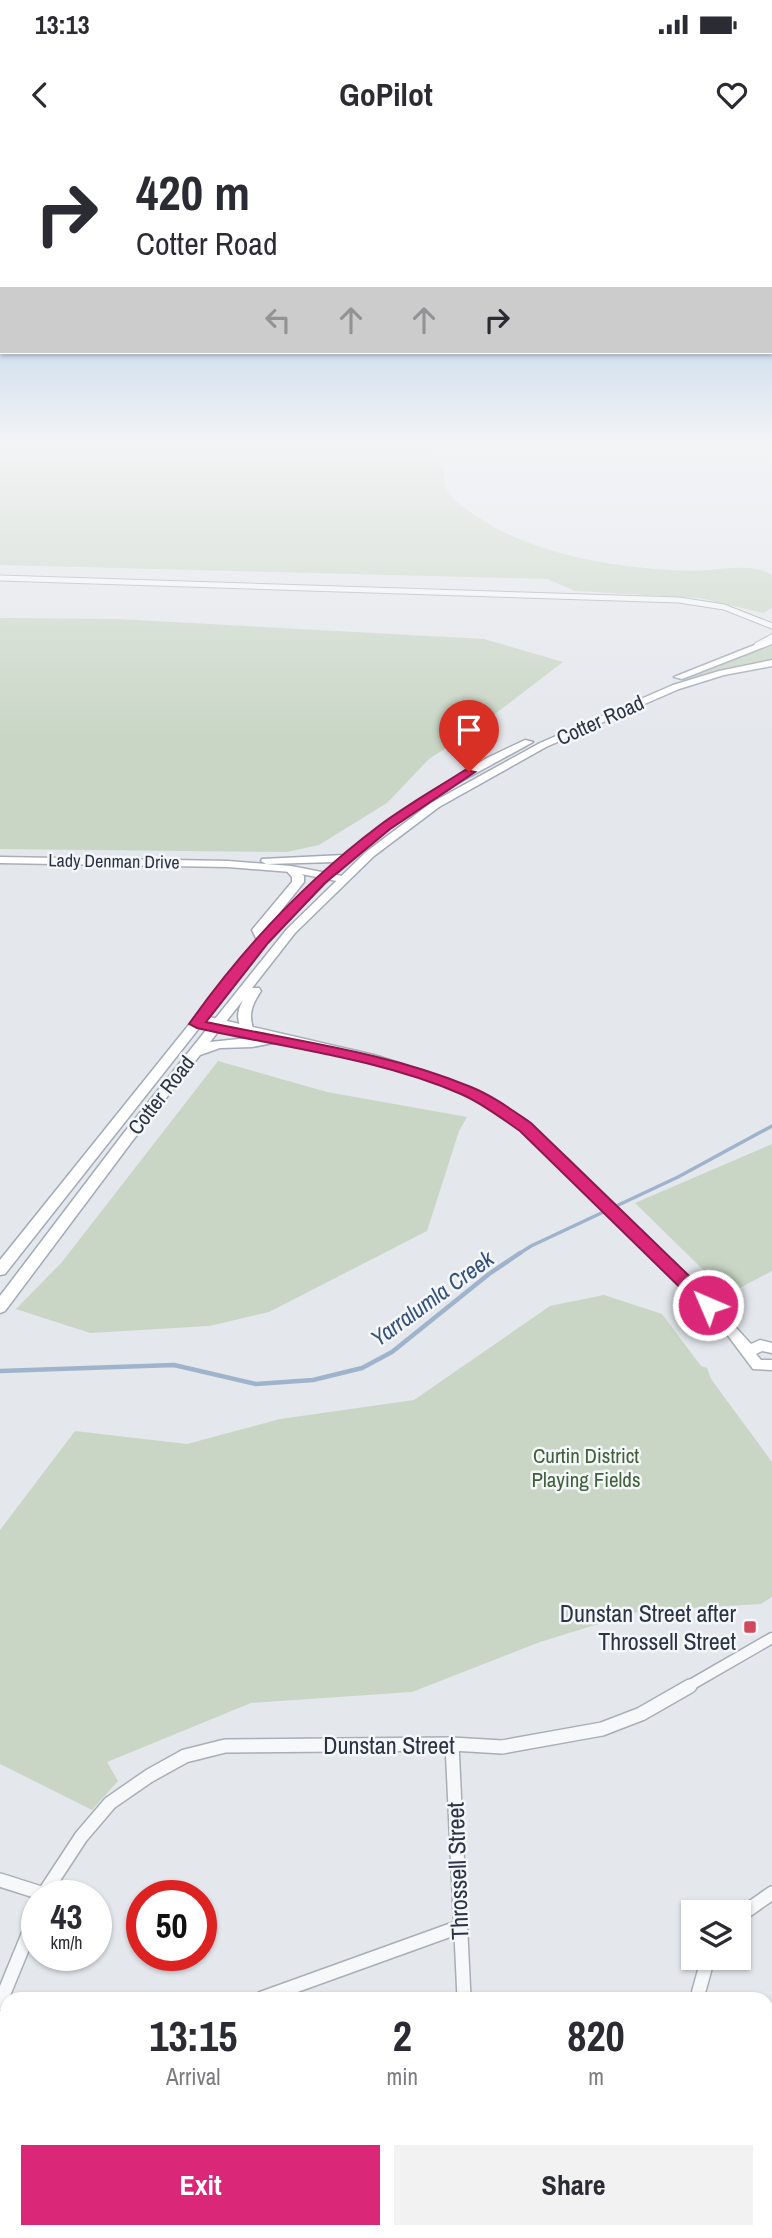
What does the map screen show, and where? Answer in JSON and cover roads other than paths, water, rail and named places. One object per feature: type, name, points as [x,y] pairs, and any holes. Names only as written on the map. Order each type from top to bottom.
[{"type":"main road","name":"Cotter Road","points":[[0,1270],[263,940],[346,858],[429,797],[498,756],[772,639]]},
{"type":"main road","name":"Cotter Road","points":[[0,1307],[194,1054],[283,943],[344,877],[420,815],[532,751],[676,687],[722,673],[772,663]]},
{"type":"main road","points":[[266,862],[346,858]]},
{"type":"main road","points":[[263,940],[258,930],[298,882],[297,873],[290,869]]},
{"type":"main road","points":[[247,1028],[243,1021],[245,1007],[282,957],[283,943]]},
{"type":"main road","points":[[194,1054],[217,1042],[260,1043],[269,1040]]},
{"type":"main road","points":[[286,1040],[372,1060],[467,1091],[525,1127],[598,1196]]},
{"type":"street","points":[[0,578],[679,600],[724,607],[771,626]]},
{"type":"street","name":"Lady Denman Drive","points":[[0,860],[228,864],[328,873]]},
{"type":"street","name":"Lady Denman Drive","points":[[228,864],[266,862],[305,865],[344,877]]},
{"type":"street","points":[[199,1021],[269,1040],[286,1040]]},
{"type":"street","points":[[218,1026],[247,1028],[286,1040]]},
{"type":"street","points":[[598,1196],[727,1323],[761,1348],[752,1361],[769,1367]]},
{"type":"street","name":"Dunstan Street","points":[[53,1880],[81,1837],[110,1803],[149,1776],[185,1756],[225,1746],[452,1744],[502,1747],[602,1729],[641,1714],[772,1638]]},
{"type":"street","name":"Throssell Street","points":[[452,1744],[464,1992]]},
{"type":"street","points":[[0,1880],[21,1887]]},
{"type":"street","points":[[751,1908],[772,1893]]},
{"type":"street","points":[[279,1992],[459,1927]]},
{"type":"street","points":[[5,1992],[21,1952]]},
{"type":"street","points":[[699,1992],[705,1970]]},
{"type":"waterway","name":"Yarralumla Creek","points":[[518,1254],[678,1177],[772,1126]]},
{"type":"waterway","name":"Yarralumla Creek","points":[[0,1371],[174,1365],[256,1384],[313,1380],[362,1368],[392,1352],[489,1274],[518,1254]]},
{"type":"place","name":"Dunstan Street after Throssell Street","points":[[750,1627]]},
{"type":"park label","name":"Curtin District Playing Fields","points":[[586,1467]]}]
